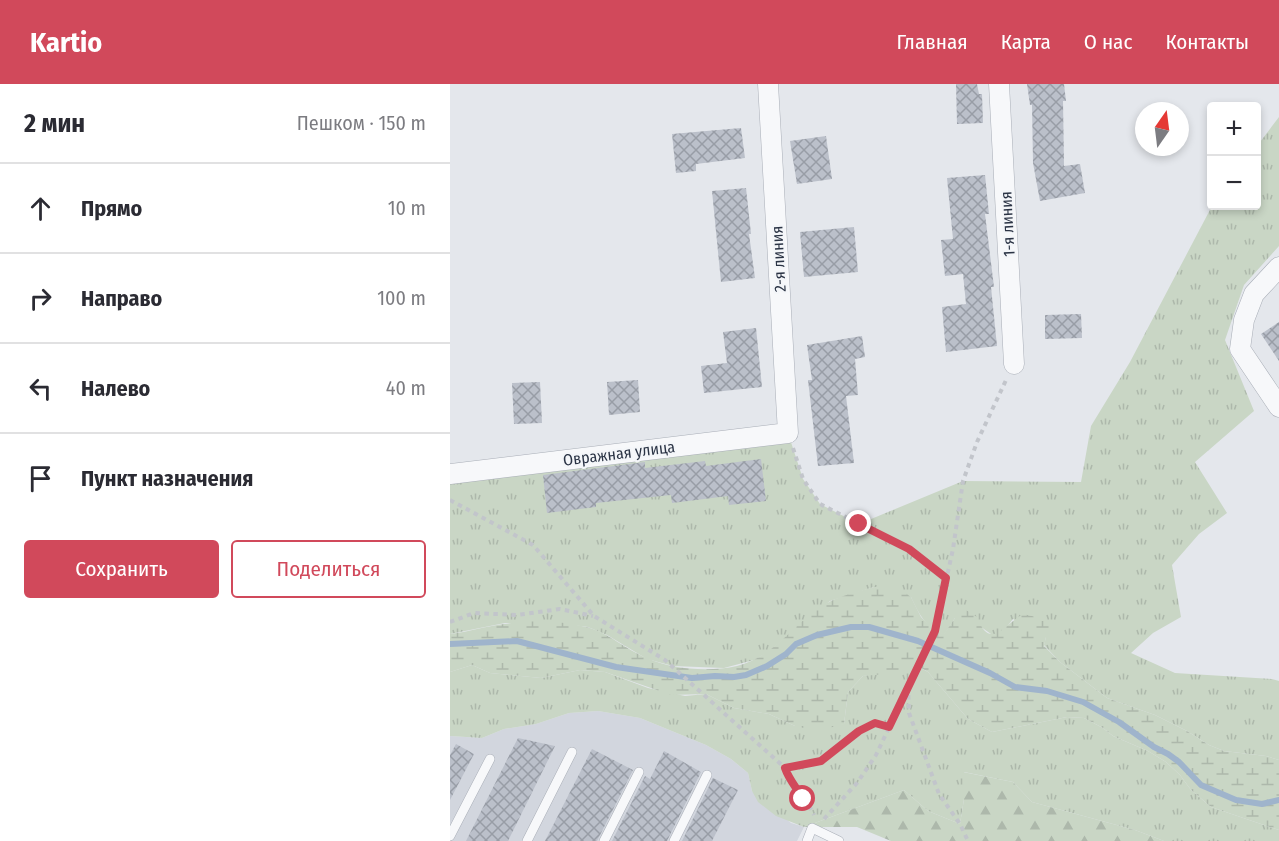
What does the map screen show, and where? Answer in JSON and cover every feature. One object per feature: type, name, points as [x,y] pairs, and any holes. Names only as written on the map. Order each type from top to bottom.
[{"type":"street","name":"2-я линия","points":[[768,84],[788,433]]},
{"type":"street","name":"1-я линия","points":[[999,84],[1014,364]]},
{"type":"street","points":[[1279,267],[1254,294],[1244,320],[1240,349],[1279,407]]},
{"type":"street","name":"Овражная улица","points":[[450,474],[788,433]]},
{"type":"lane","points":[[527,841],[572,752]]},
{"type":"lane","points":[[450,836],[490,759]]},
{"type":"lane","points":[[604,841],[639,772]]},
{"type":"lane","points":[[674,841],[707,775]]},
{"type":"lane","points":[[807,841],[815,827],[839,841]]},
{"type":"path","points":[[815,827],[866,770],[935,631],[953,549],[963,481],[977,442],[1014,364]]},
{"type":"path","points":[[788,433],[803,479],[820,504],[909,549],[946,578]]},
{"type":"path","points":[[450,500],[533,545],[594,616],[665,660],[706,694],[785,768],[789,781],[810,807],[815,827]]},
{"type":"path","points":[[450,622],[474,613],[517,615],[560,609],[594,616]]},
{"type":"path","points":[[908,685],[909,713],[939,794],[960,824],[968,841]]},
{"type":"path","points":[[785,768],[821,761],[859,731],[875,723],[889,727]]},
{"type":"shaded area","points":[[598,711],[640,718],[706,745],[731,759],[748,773],[752,791],[791,823],[804,827],[797,841],[450,841],[450,736],[482,738],[504,729],[536,724],[569,713]]},
{"type":"green space","points":[[1279,117],[1279,246],[1244,285],[1225,340],[1254,411],[1195,462],[1227,513],[1199,534],[1172,565],[1181,617],[1153,633],[1131,653],[1175,673],[1279,681],[1279,760],[1266,756],[1224,751],[1155,715],[1107,698],[1060,662],[1044,645],[1046,637],[1013,619],[998,634],[991,634],[981,627],[955,618],[944,635],[932,628],[920,615],[911,597],[874,587],[830,601],[767,653],[754,660],[724,668],[673,666],[647,659],[607,635],[588,627],[565,624],[505,623],[450,634],[450,474],[788,433],[803,479],[820,504],[859,524],[963,481],[1081,482],[1091,426],[1130,362],[1210,210],[1261,210],[1261,141]]},
{"type":"green space","points":[[874,587],[899,589],[911,597],[921,617],[935,631],[944,634],[955,618],[966,610],[977,617],[987,633],[993,634],[1004,629],[1023,614],[1045,619],[1053,628],[1046,637],[1044,646],[1060,662],[1107,698],[1155,715],[1224,751],[1266,756],[1279,760],[1279,830],[1211,807],[1191,790],[1166,762],[1148,751],[1113,736],[1084,718],[1067,717],[992,732],[968,719],[928,672],[918,666],[896,673],[863,676],[848,692],[844,724],[817,731],[795,726],[769,714],[734,708],[706,694],[671,695],[605,672],[580,670],[541,678],[490,673],[472,665],[450,672],[450,634],[497,625],[534,622],[566,623],[594,629],[639,655],[668,665],[704,669],[737,666],[764,654],[808,616],[831,601]]},
{"type":"green space","points":[[472,665],[490,673],[541,678],[580,670],[605,672],[648,688],[685,696],[706,694],[734,708],[769,714],[795,726],[844,724],[848,692],[863,676],[917,666],[928,672],[968,719],[992,732],[1067,717],[1084,718],[1113,736],[1148,751],[1166,762],[1191,790],[1211,807],[1279,830],[1279,841],[1164,841],[1135,830],[1032,802],[1013,782],[964,772],[964,799],[960,824],[928,811],[904,790],[804,827],[776,816],[758,802],[752,791],[748,773],[731,759],[706,745],[640,718],[598,711],[569,713],[536,724],[504,729],[482,738],[450,736],[450,672]]},
{"type":"green space","points":[[963,772],[1013,782],[1032,802],[1135,830],[1164,841],[891,841],[857,827],[804,827],[904,790],[928,811],[960,824],[964,799]]},
{"type":"building","points":[[956,84],[977,84],[979,94],[982,94],[983,123],[957,124]]},
{"type":"building","points":[[1027,84],[1064,84],[1066,101],[1063,101],[1064,166],[1080,164],[1085,193],[1040,201],[1033,163],[1032,105],[1030,105]]},
{"type":"building","points":[[741,128],[745,158],[696,164],[696,171],[676,173],[672,134]]},
{"type":"building","points":[[826,136],[832,179],[797,184],[790,141]]},
{"type":"building","points":[[985,175],[989,214],[985,214],[994,287],[991,287],[997,346],[946,352],[942,307],[966,304],[963,274],[945,276],[941,240],[953,239],[947,178]]},
{"type":"building","points":[[746,188],[755,278],[721,282],[712,191]]},
{"type":"building","points":[[854,227],[858,272],[804,277],[800,232]]},
{"type":"building","points":[[1081,314],[1082,338],[1045,339],[1045,315]]},
{"type":"building","points":[[1279,322],[1279,361],[1261,334]]},
{"type":"building","points":[[756,328],[762,387],[704,393],[701,366],[727,363],[723,332]]},
{"type":"building","points":[[862,336],[865,357],[855,359],[858,395],[846,396],[854,463],[818,466],[808,380],[812,380],[807,345]]},
{"type":"building","points":[[638,380],[640,412],[609,415],[607,382]]},
{"type":"building","points":[[540,382],[542,423],[514,424],[512,383]]},
{"type":"building","points":[[761,459],[766,501],[729,505],[728,496],[672,503],[671,495],[596,503],[596,507],[547,513],[543,475],[645,462],[645,468],[705,461],[706,466]]},
{"type":"building","points":[[518,738],[555,746],[508,841],[466,841]]},
{"type":"building","points":[[456,744],[474,754],[450,800],[450,755]]},
{"type":"building","points":[[592,749],[633,770],[597,841],[545,841]]},
{"type":"building","points":[[664,751],[701,772],[667,841],[612,841],[645,776],[650,779]]},
{"type":"building","points":[[713,778],[738,790],[712,841],[682,841]]},
{"type":"waterway","points":[[450,644],[517,641],[616,667],[692,678],[734,677],[746,675],[767,666],[786,654],[796,644],[817,635],[851,627],[869,627],[918,641],[990,673],[1015,687],[1047,691],[1083,702],[1168,754],[1201,785],[1236,800],[1262,804],[1279,800]]},
{"type":"route","points":[[803,799],[798,789],[789,781],[785,768],[821,761],[859,731],[875,723],[889,727],[935,631],[946,578],[909,549],[859,524]]}]
